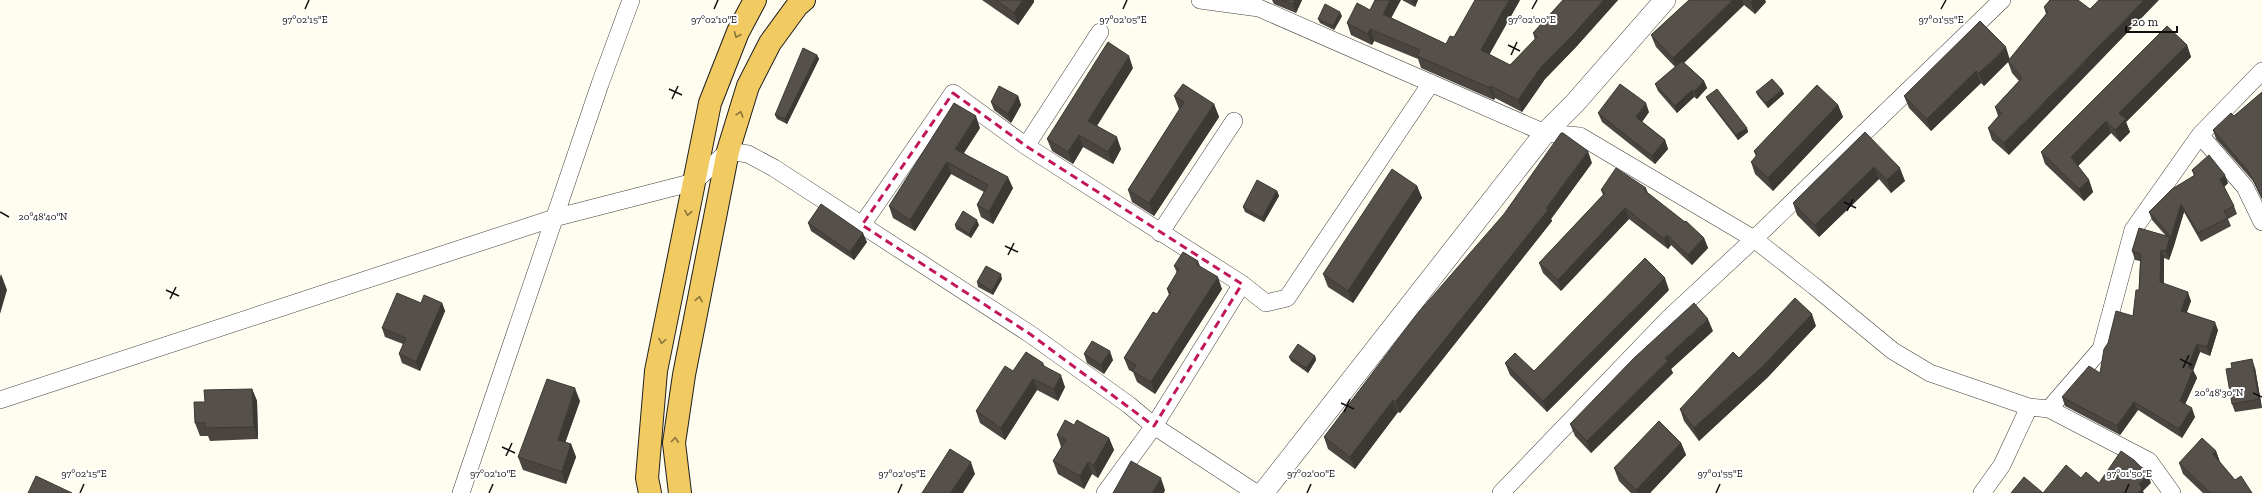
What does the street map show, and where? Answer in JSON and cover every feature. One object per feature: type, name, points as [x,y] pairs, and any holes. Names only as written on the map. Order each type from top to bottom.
[{"type":"highway","points":[[650,493],[647,478],[656,371],[710,103],[738,32],[755,0]]},
{"type":"highway","points":[[680,493],[676,471],[674,443],[684,375],[728,151],[748,86],[770,43],[797,6],[804,0]]},
{"type":"highway","points":[[676,471],[695,493]]},
{"type":"street","points":[[461,493],[554,218],[631,0]]},
{"type":"street","points":[[1200,0],[1262,4],[1431,83],[1545,133],[1580,136],[1754,239],[1893,351],[1930,373],[2029,407],[2049,409],[2149,461],[2172,493]]},
{"type":"street","points":[[1263,493],[1545,133],[1575,103],[1665,0]]},
{"type":"street","points":[[1501,493],[1669,318],[1754,239],[2002,0]]},
{"type":"street","points":[[1026,146],[1100,32]]},
{"type":"street","points":[[2049,409],[2101,349],[2133,230],[2200,135],[2262,70]]},
{"type":"street","points":[[862,225],[953,93],[1026,146],[1242,284],[1266,303],[1287,298],[1431,83]]},
{"type":"street","points":[[1160,233],[1234,121]]},
{"type":"street","points":[[2200,135],[2245,187],[2262,222]]},
{"type":"street","points":[[0,400],[554,218],[694,182],[728,151],[748,154],[774,168],[1030,334],[1129,405],[1154,426],[1256,493]]},
{"type":"street","points":[[1105,493],[1154,426],[1242,284]]},
{"type":"street","points":[[1982,493],[2002,465],[2029,407]]},
{"type":"highlighted area","points":[[953,93],[1026,146],[1242,284],[1154,426],[1030,334],[862,225]]},
{"type":"building","points":[[996,0],[1023,0],[1014,13]]},
{"type":"building","points":[[1282,0],[1295,0],[1293,4]]},
{"type":"building","points":[[1375,0],[1390,0],[1383,14],[1446,44],[1450,36],[1454,37],[1475,0],[1509,0],[1481,50],[1510,65],[1537,37],[1533,33],[1563,0],[1604,0],[1572,36],[1541,67],[1518,100],[1491,86],[1490,88],[1417,56],[1420,50],[1370,29],[1368,34],[1347,23],[1357,3],[1370,10]]},
{"type":"building","points":[[1689,0],[1733,0],[1673,58],[1651,35]]},
{"type":"building","points":[[2050,0],[2078,0],[2090,9],[2099,0],[2144,0],[2004,143],[1988,128],[2002,113],[1995,107],[2022,78],[2008,61],[2048,12],[2044,7]]},
{"type":"building","points":[[1325,4],[1340,12],[1333,26],[1318,19]]},
{"type":"building","points":[[1980,21],[2006,47],[1979,73],[1976,71],[1927,119],[1904,96]]},
{"type":"building","points":[[2167,26],[2187,45],[2119,113],[2126,119],[2115,130],[2106,121],[2071,157],[2089,180],[2079,189],[2041,152]]},
{"type":"building","points":[[1108,42],[1129,56],[1088,121],[1117,137],[1108,152],[1079,135],[1068,152],[1047,139]]},
{"type":"building","points":[[803,48],[817,55],[785,119],[775,115]]},
{"type":"building","points":[[1682,61],[1704,81],[1694,92],[1692,90],[1675,106],[1655,84]]},
{"type":"building","points":[[1772,79],[1782,90],[1766,103],[1756,92]]},
{"type":"building","points":[[1183,84],[1214,104],[1149,203],[1128,190],[1184,102],[1174,96]]},
{"type":"building","points":[[1620,84],[1646,103],[1636,117],[1665,140],[1652,156],[1598,113]]},
{"type":"building","points":[[1817,85],[1838,105],[1768,178],[1751,162],[1757,155],[1754,151]]},
{"type":"building","points":[[999,86],[1018,96],[1008,114],[991,102]]},
{"type":"building","points":[[1717,89],[1747,128],[1736,135],[1706,97]]},
{"type":"building","points":[[2262,92],[2262,197],[2249,172],[2213,130],[2231,113],[2234,116]]},
{"type":"building","points":[[954,103],[976,116],[955,149],[1008,177],[989,212],[977,205],[988,185],[947,162],[910,220],[889,206]]},
{"type":"building","points":[[1865,132],[1900,168],[1887,180],[1874,167],[1815,225],[1793,203]]},
{"type":"building","points":[[1561,133],[1588,151],[1546,208],[1548,210],[1395,402],[1393,400],[1350,457],[1324,437],[1417,314],[1504,214]]},
{"type":"building","points":[[2209,155],[2225,175],[2220,179],[2234,206],[2224,211],[2228,218],[2198,233],[2181,204],[2171,237],[2149,212],[2172,189],[2195,175],[2192,170]]},
{"type":"building","points":[[1616,168],[1646,188],[1644,190],[1685,222],[1686,221],[1704,238],[1688,255],[1667,235],[1664,239],[1625,208],[1558,280],[1539,263],[1605,193],[1601,190]]},
{"type":"building","points":[[1392,169],[1417,186],[1348,291],[1323,274]]},
{"type":"building","points":[[1257,180],[1277,191],[1262,218],[1243,207]]},
{"type":"building","points":[[821,204],[863,233],[850,252],[808,223]]},
{"type":"building","points":[[963,211],[977,220],[969,234],[955,225]]},
{"type":"building","points":[[2139,228],[2170,237],[2166,251],[2161,250],[2160,282],[2188,292],[2181,311],[2215,322],[2207,347],[2197,344],[2188,367],[2193,370],[2180,401],[2192,408],[2179,429],[2134,402],[2117,426],[2062,397],[2089,366],[2100,373],[2104,349],[2108,343],[2116,311],[2133,316],[2136,290],[2139,290],[2141,254],[2132,251]]},
{"type":"building","points":[[1183,252],[1198,261],[1196,264],[1218,277],[1151,382],[1132,371],[1136,365],[1124,358],[1153,312],[1157,314],[1171,292],[1167,289],[1179,269],[1174,266]]},
{"type":"building","points":[[1645,258],[1665,278],[1543,401],[1505,363],[1515,353],[1534,371]]},
{"type":"building","points":[[986,266],[1001,274],[992,291],[977,282]]},
{"type":"building","points":[[397,293],[421,303],[424,295],[442,303],[416,362],[399,354],[406,338],[382,328]]},
{"type":"building","points":[[1795,298],[1812,314],[1763,366],[1694,428],[1680,409],[1733,352],[1739,358]]},
{"type":"building","points":[[1694,303],[1708,319],[1665,358],[1668,361],[1587,441],[1570,424],[1634,358]]},
{"type":"building","points":[[1092,341],[1110,351],[1101,365],[1084,354]]},
{"type":"building","points":[[1298,344],[1315,356],[1306,368],[1289,357]]},
{"type":"building","points":[[1026,352],[1043,363],[1042,365],[1061,375],[1054,389],[1033,379],[1001,428],[976,411],[1005,366],[1013,371]]},
{"type":"building","points":[[2252,359],[2259,399],[2232,404],[2226,369],[2232,368],[2231,363]]},
{"type":"building","points":[[547,379],[575,388],[558,440],[571,444],[562,472],[518,457]]},
{"type":"building","points":[[252,389],[254,427],[205,428],[205,423],[195,423],[194,402],[205,402],[204,390]]},
{"type":"building","points":[[1065,420],[1074,425],[1077,420],[1109,438],[1094,465],[1088,462],[1080,476],[1053,461],[1066,440],[1057,435]]},
{"type":"building","points":[[1659,421],[1681,443],[1636,490],[1614,468]]},
{"type":"building","points":[[2202,438],[2216,451],[2213,454],[2235,480],[2241,476],[2252,493],[2210,493],[2179,463]]},
{"type":"building","points":[[950,449],[971,462],[950,493],[922,493]]},
{"type":"building","points":[[2121,451],[2134,460],[2148,474],[2139,484],[2142,488],[2139,493],[2043,493],[2066,465],[2081,478],[2086,472],[2099,483]]},
{"type":"building","points":[[1131,461],[1161,478],[1152,493],[1113,493]]},
{"type":"building","points":[[36,476],[72,493],[28,493]]},
{"type":"building","points":[[2024,477],[2043,493],[2011,493]]}]
